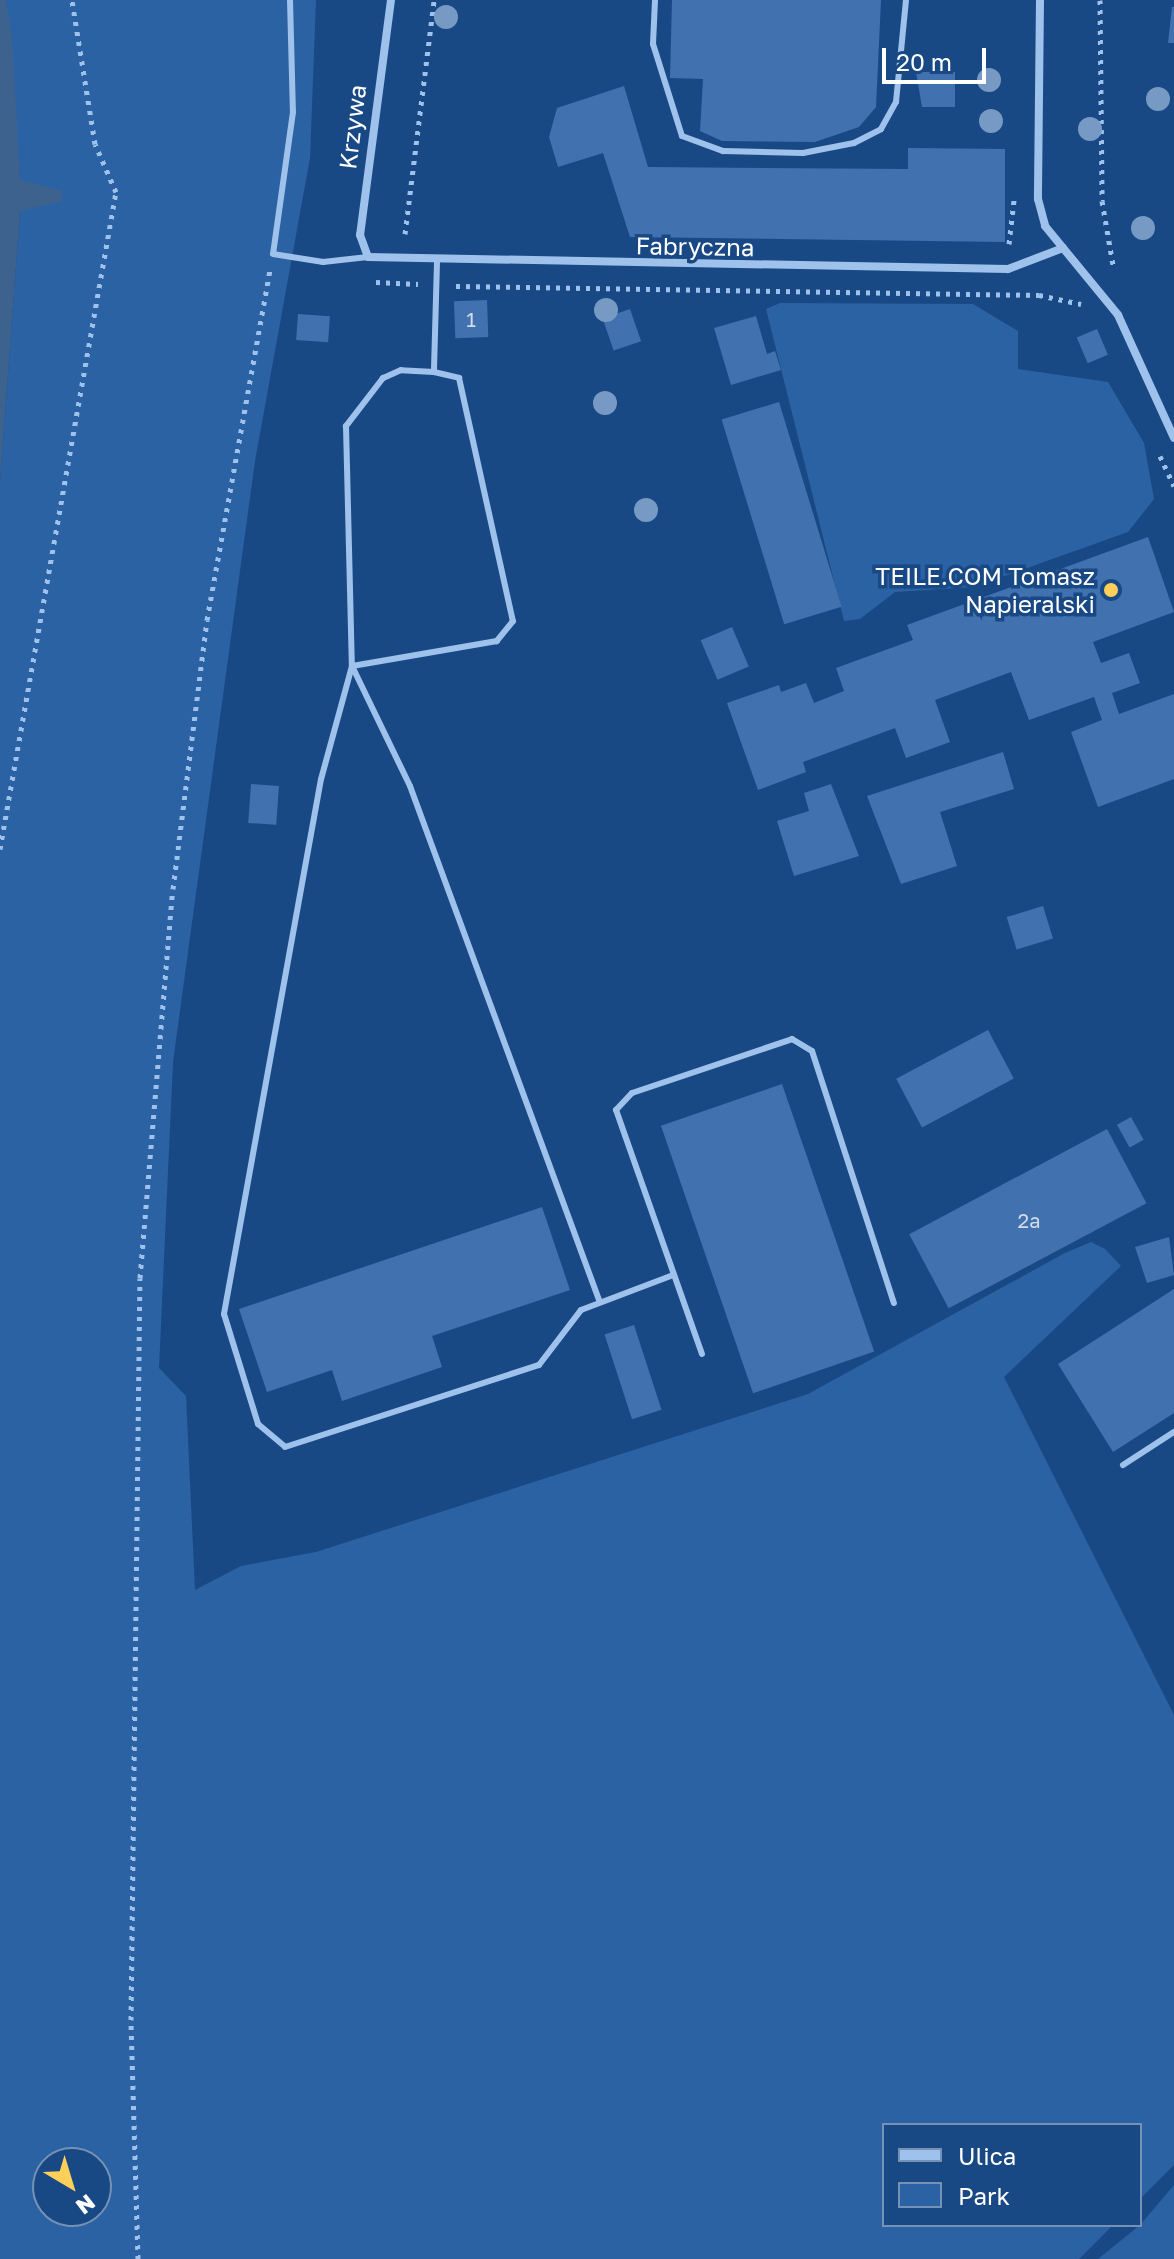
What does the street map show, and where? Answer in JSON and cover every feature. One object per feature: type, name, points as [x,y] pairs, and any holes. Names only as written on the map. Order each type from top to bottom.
[{"type":"street","name":"Krzywa","points":[[368,257],[360,235],[391,0]]},
{"type":"street","points":[[1040,0],[1038,199],[1045,226],[1118,315],[1174,438]]},
{"type":"street","name":"Fabryczna","points":[[368,257],[437,262],[1008,269],[1063,248]]},
{"type":"lane","points":[[273,254],[293,112],[290,0]]},
{"type":"lane","points":[[655,0],[653,44],[682,136],[723,151],[803,153],[854,143],[881,129],[896,102],[906,0]]},
{"type":"lane","name":"Fabryczna","points":[[273,254],[323,262],[368,257]]},
{"type":"lane","points":[[434,372],[437,262]]},
{"type":"lane","points":[[352,666],[497,641],[513,621],[459,378],[434,372],[401,370],[383,378],[346,426],[352,666],[321,779],[224,1301],[258,1424],[270,1441],[304,1444],[539,1365],[581,1310],[599,1300],[673,1275]]},
{"type":"lane","points":[[352,666],[410,786],[599,1300]]},
{"type":"lane","points":[[702,1354],[616,1110],[620,1099],[792,1039],[812,1051],[894,1303]]},
{"type":"lane","points":[[1123,1465],[1174,1432]]},
{"type":"path","points":[[0,849],[116,192],[95,144],[72,0]]},
{"type":"path","points":[[415,235],[402,234],[434,0]]},
{"type":"path","points":[[1100,0],[1102,201],[1113,265]]},
{"type":"path","points":[[997,249],[1014,239],[1014,191]]},
{"type":"path","points":[[138,2259],[131,2020],[140,1278],[173,889],[201,667],[273,254]]},
{"type":"path","points":[[368,257],[363,281],[435,285],[1039,295],[1091,310]]},
{"type":"path","points":[[1155,444],[1174,486]]},
{"type":"green space","points":[[6,0],[316,0],[310,158],[255,461],[173,1062],[159,1368],[186,1396],[195,1590],[241,1566],[316,1552],[808,1394],[1065,1253],[1091,1242],[1105,1249],[1121,1266],[1004,1377],[1174,1715],[1174,2165],[1142,2197],[1142,2123],[882,2123],[882,2227],[1111,2227],[1079,2259],[0,2259],[0,482],[20,210],[62,200],[61,191],[20,181]]},
{"type":"green space","points":[[780,303],[973,304],[1018,331],[1018,369],[1108,382],[1144,443],[1154,499],[1128,532],[974,587],[895,592],[860,619],[844,621],[766,309]]},
{"type":"green space","points":[[1174,2185],[1174,2259],[1098,2259],[1138,2227],[1142,2227],[1142,2223]]},
{"type":"shaded area","points":[[0,0],[6,0],[12,40],[20,180],[62,191],[62,201],[20,211],[0,482]]},
{"type":"building","points":[[672,0],[881,0],[876,107],[859,127],[815,142],[722,141],[700,131],[703,79],[670,78]]},
{"type":"building","points":[[1172,7],[1174,43],[1168,43]]},
{"type":"building","points":[[916,72],[955,72],[955,107],[922,107]]},
{"type":"building","points":[[624,86],[648,167],[908,169],[908,148],[1005,149],[1005,242],[630,237],[603,153],[558,167],[549,137],[557,108]]},
{"type":"building","points":[[487,300],[488,337],[455,338],[454,301]]},
{"type":"building","points":[[630,309],[641,341],[614,351],[603,318]]},
{"type":"building","points":[[298,314],[330,316],[328,342],[296,340]]},
{"type":"building","points":[[756,316],[767,354],[775,351],[781,370],[731,385],[714,328]]},
{"type":"building","points":[[1097,329],[1108,355],[1088,363],[1077,338]]},
{"type":"building","points":[[779,402],[842,607],[784,624],[722,420]]},
{"type":"building","points":[[1148,537],[1174,612],[1093,642],[1101,663],[1129,653],[1140,683],[1112,693],[1119,714],[1174,694],[1174,779],[1098,807],[1071,732],[1102,720],[1094,697],[1029,720],[1011,672],[935,700],[950,742],[906,758],[895,728],[803,762],[806,772],[758,790],[727,703],[779,685],[781,692],[806,683],[814,703],[844,691],[836,668],[913,640],[907,625]]},
{"type":"building","points":[[732,627],[749,667],[718,680],[701,640]]},
{"type":"building","points":[[1003,752],[1014,789],[940,812],[957,866],[901,884],[867,796]]},
{"type":"building","points":[[251,784],[279,786],[276,825],[248,823]]},
{"type":"building","points":[[831,784],[859,856],[794,876],[777,821],[809,811],[804,793]]},
{"type":"building","points":[[1043,906],[1053,939],[1017,950],[1007,917]]},
{"type":"building","points":[[988,1030],[1014,1079],[922,1127],[896,1079]]},
{"type":"building","points":[[782,1084],[874,1352],[753,1393],[661,1126]]},
{"type":"building","points":[[1131,1117],[1144,1140],[1130,1147],[1117,1125]]},
{"type":"building","points":[[1107,1129],[1146,1203],[949,1308],[909,1234]]},
{"type":"building","points":[[542,1207],[570,1290],[432,1336],[442,1367],[342,1401],[332,1370],[267,1392],[239,1309]]},
{"type":"building","points":[[1169,1237],[1174,1275],[1147,1283],[1135,1247]]},
{"type":"building","points":[[1174,1289],[1174,1413],[1113,1452],[1058,1364]]},
{"type":"building","points":[[634,1325],[662,1410],[632,1419],[605,1335]]},
{"type":"place","name":"TEILE.COM Tomasz Napieralski","points":[[1111,590]]}]
